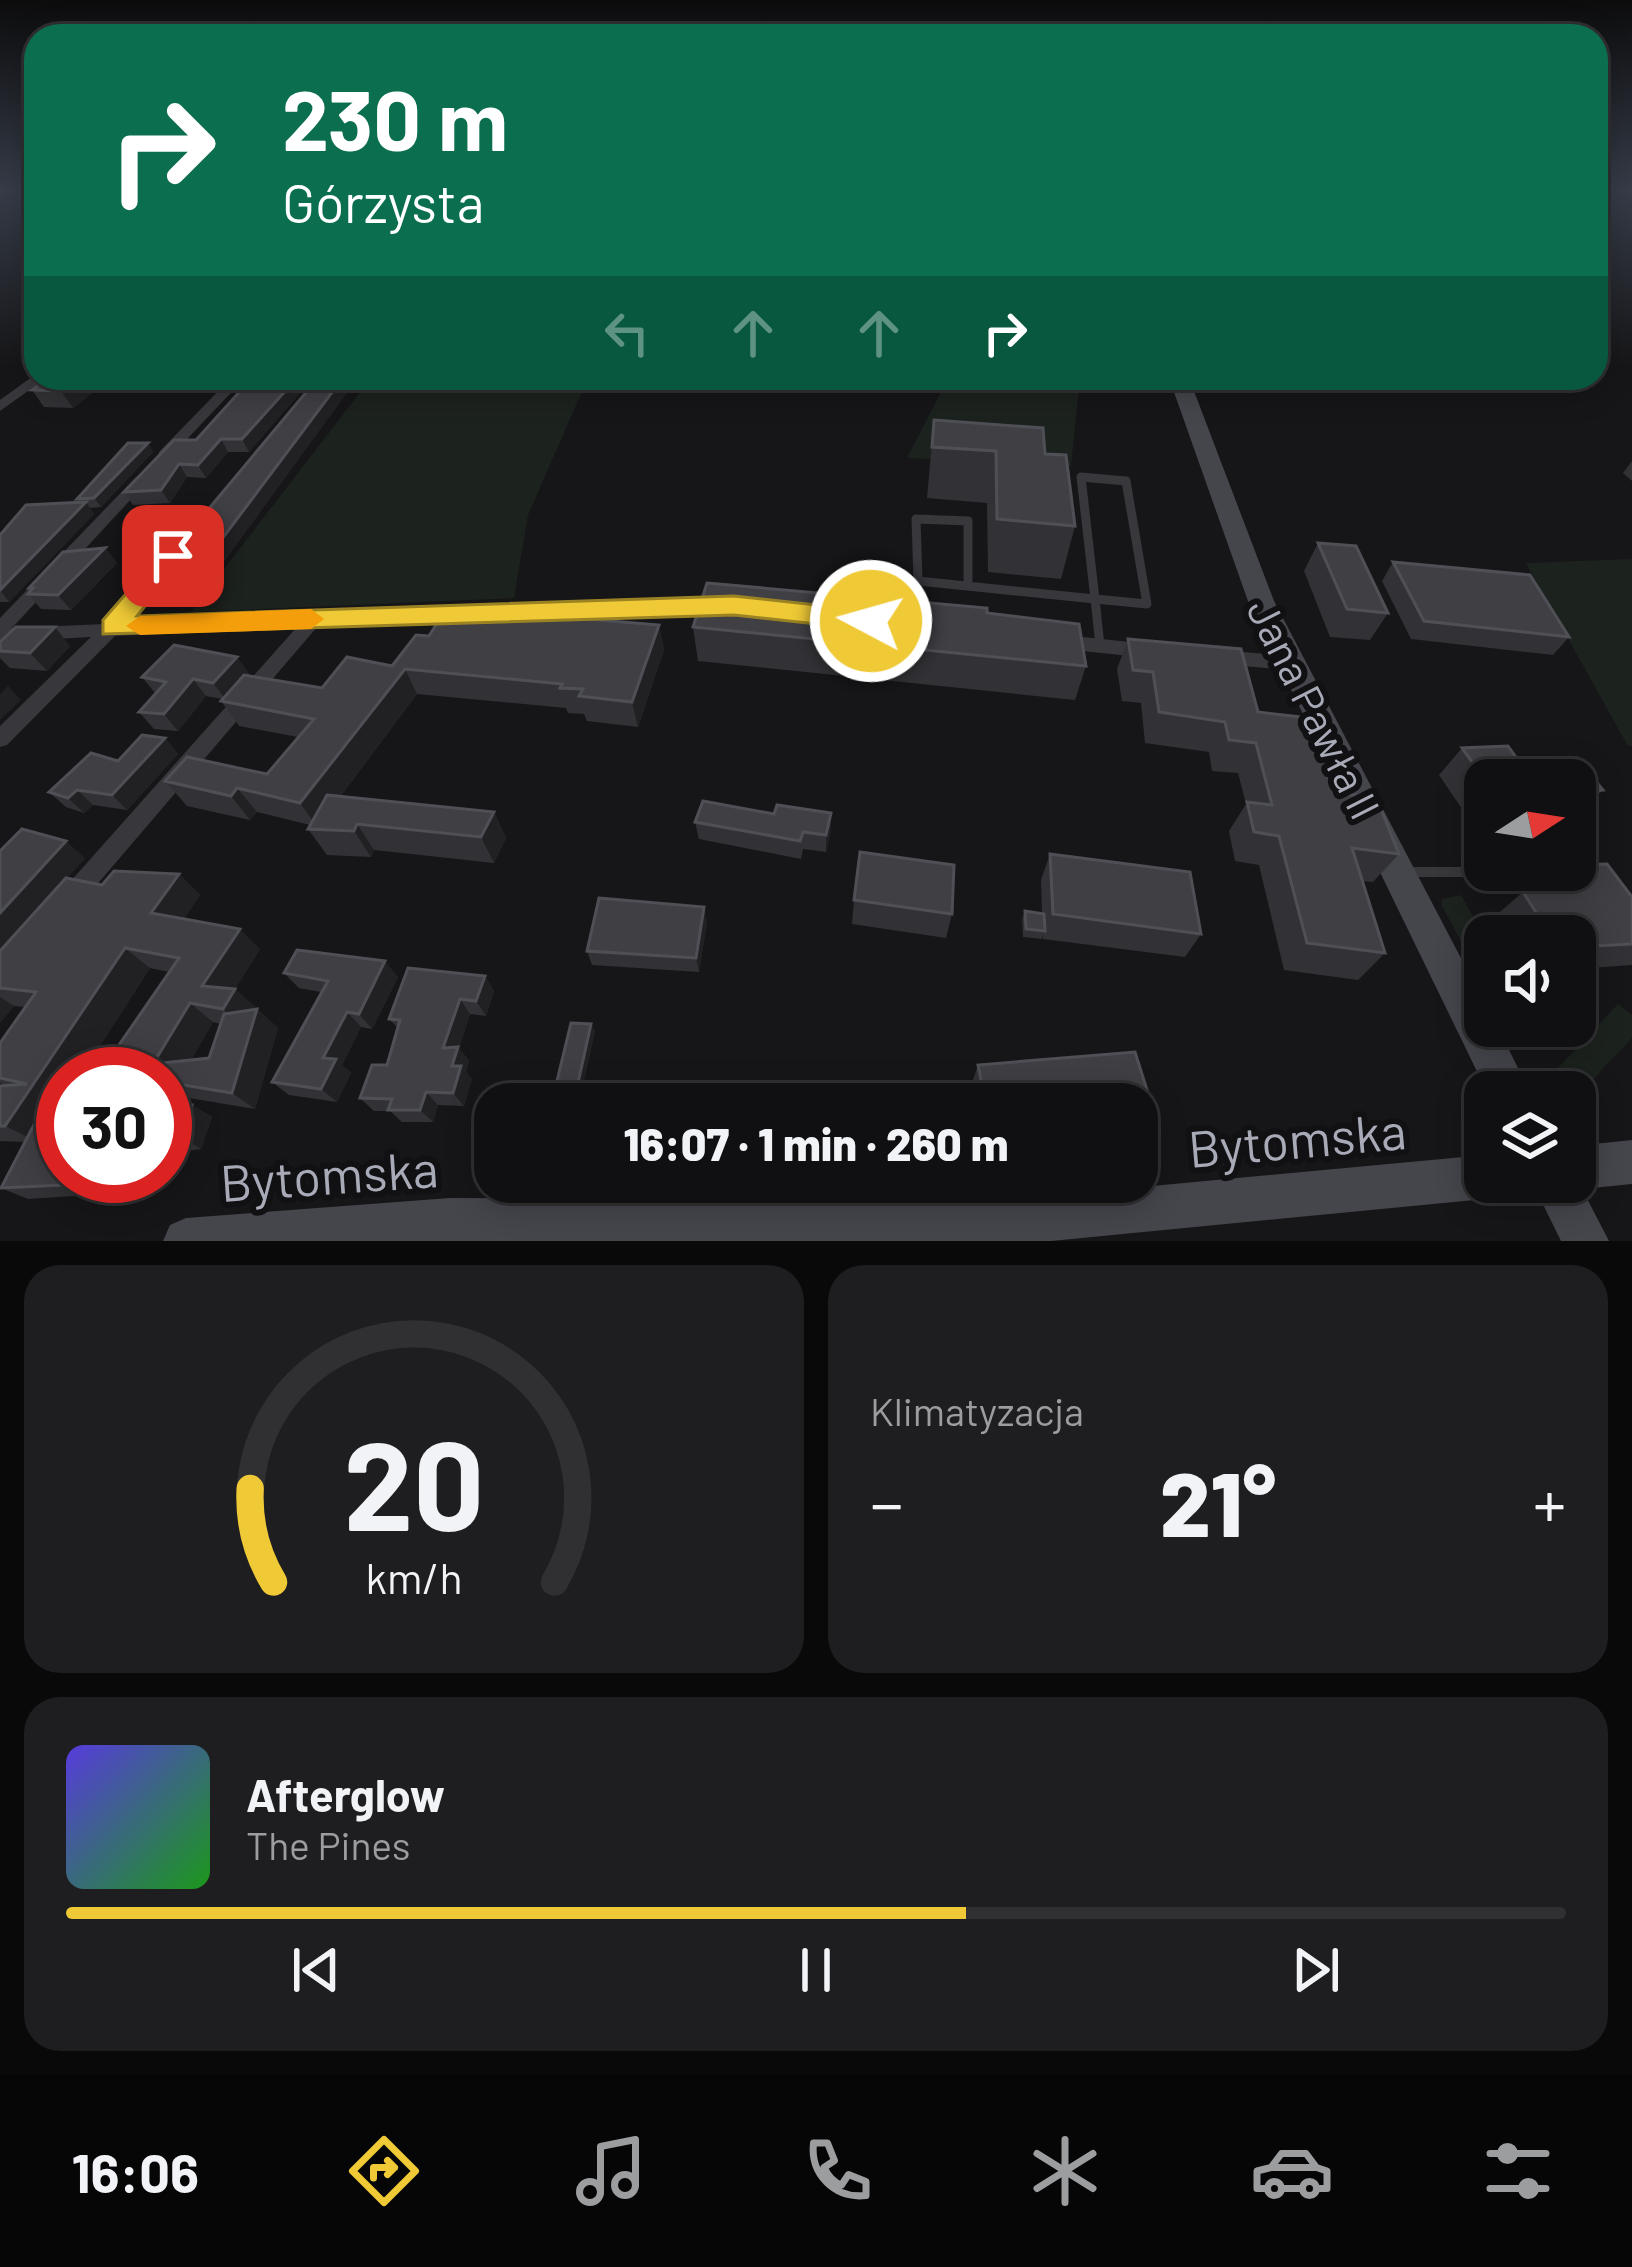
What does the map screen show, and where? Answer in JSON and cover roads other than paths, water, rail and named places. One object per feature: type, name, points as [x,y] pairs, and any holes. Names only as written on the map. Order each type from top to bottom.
[{"type":"street","points":[[0,407],[24,388]]},
{"type":"street","points":[[0,632],[227,390]]},
{"type":"street","name":"Jana Pawła II","points":[[1183,390],[1243,558],[1498,1071]]},
{"type":"street","points":[[0,739],[112,627],[204,520]]},
{"type":"street","points":[[0,632],[734,605]]},
{"type":"street","points":[[47,925],[314,619]]},
{"type":"street","points":[[1031,638],[1292,663]]},
{"type":"street","points":[[1596,1166],[1632,1162]]},
{"type":"street","name":"Bytomska","points":[[186,1241],[450,1221],[992,1224],[1464,1179]]},
{"type":"street","points":[[1565,1203],[1586,1241]]},
{"type":"lane","points":[[968,586],[968,521],[916,518],[917,581],[1095,599],[1148,604],[1126,481],[1081,477],[1095,599],[1100,646]]},
{"type":"lane","points":[[1398,872],[1464,872]]}]
